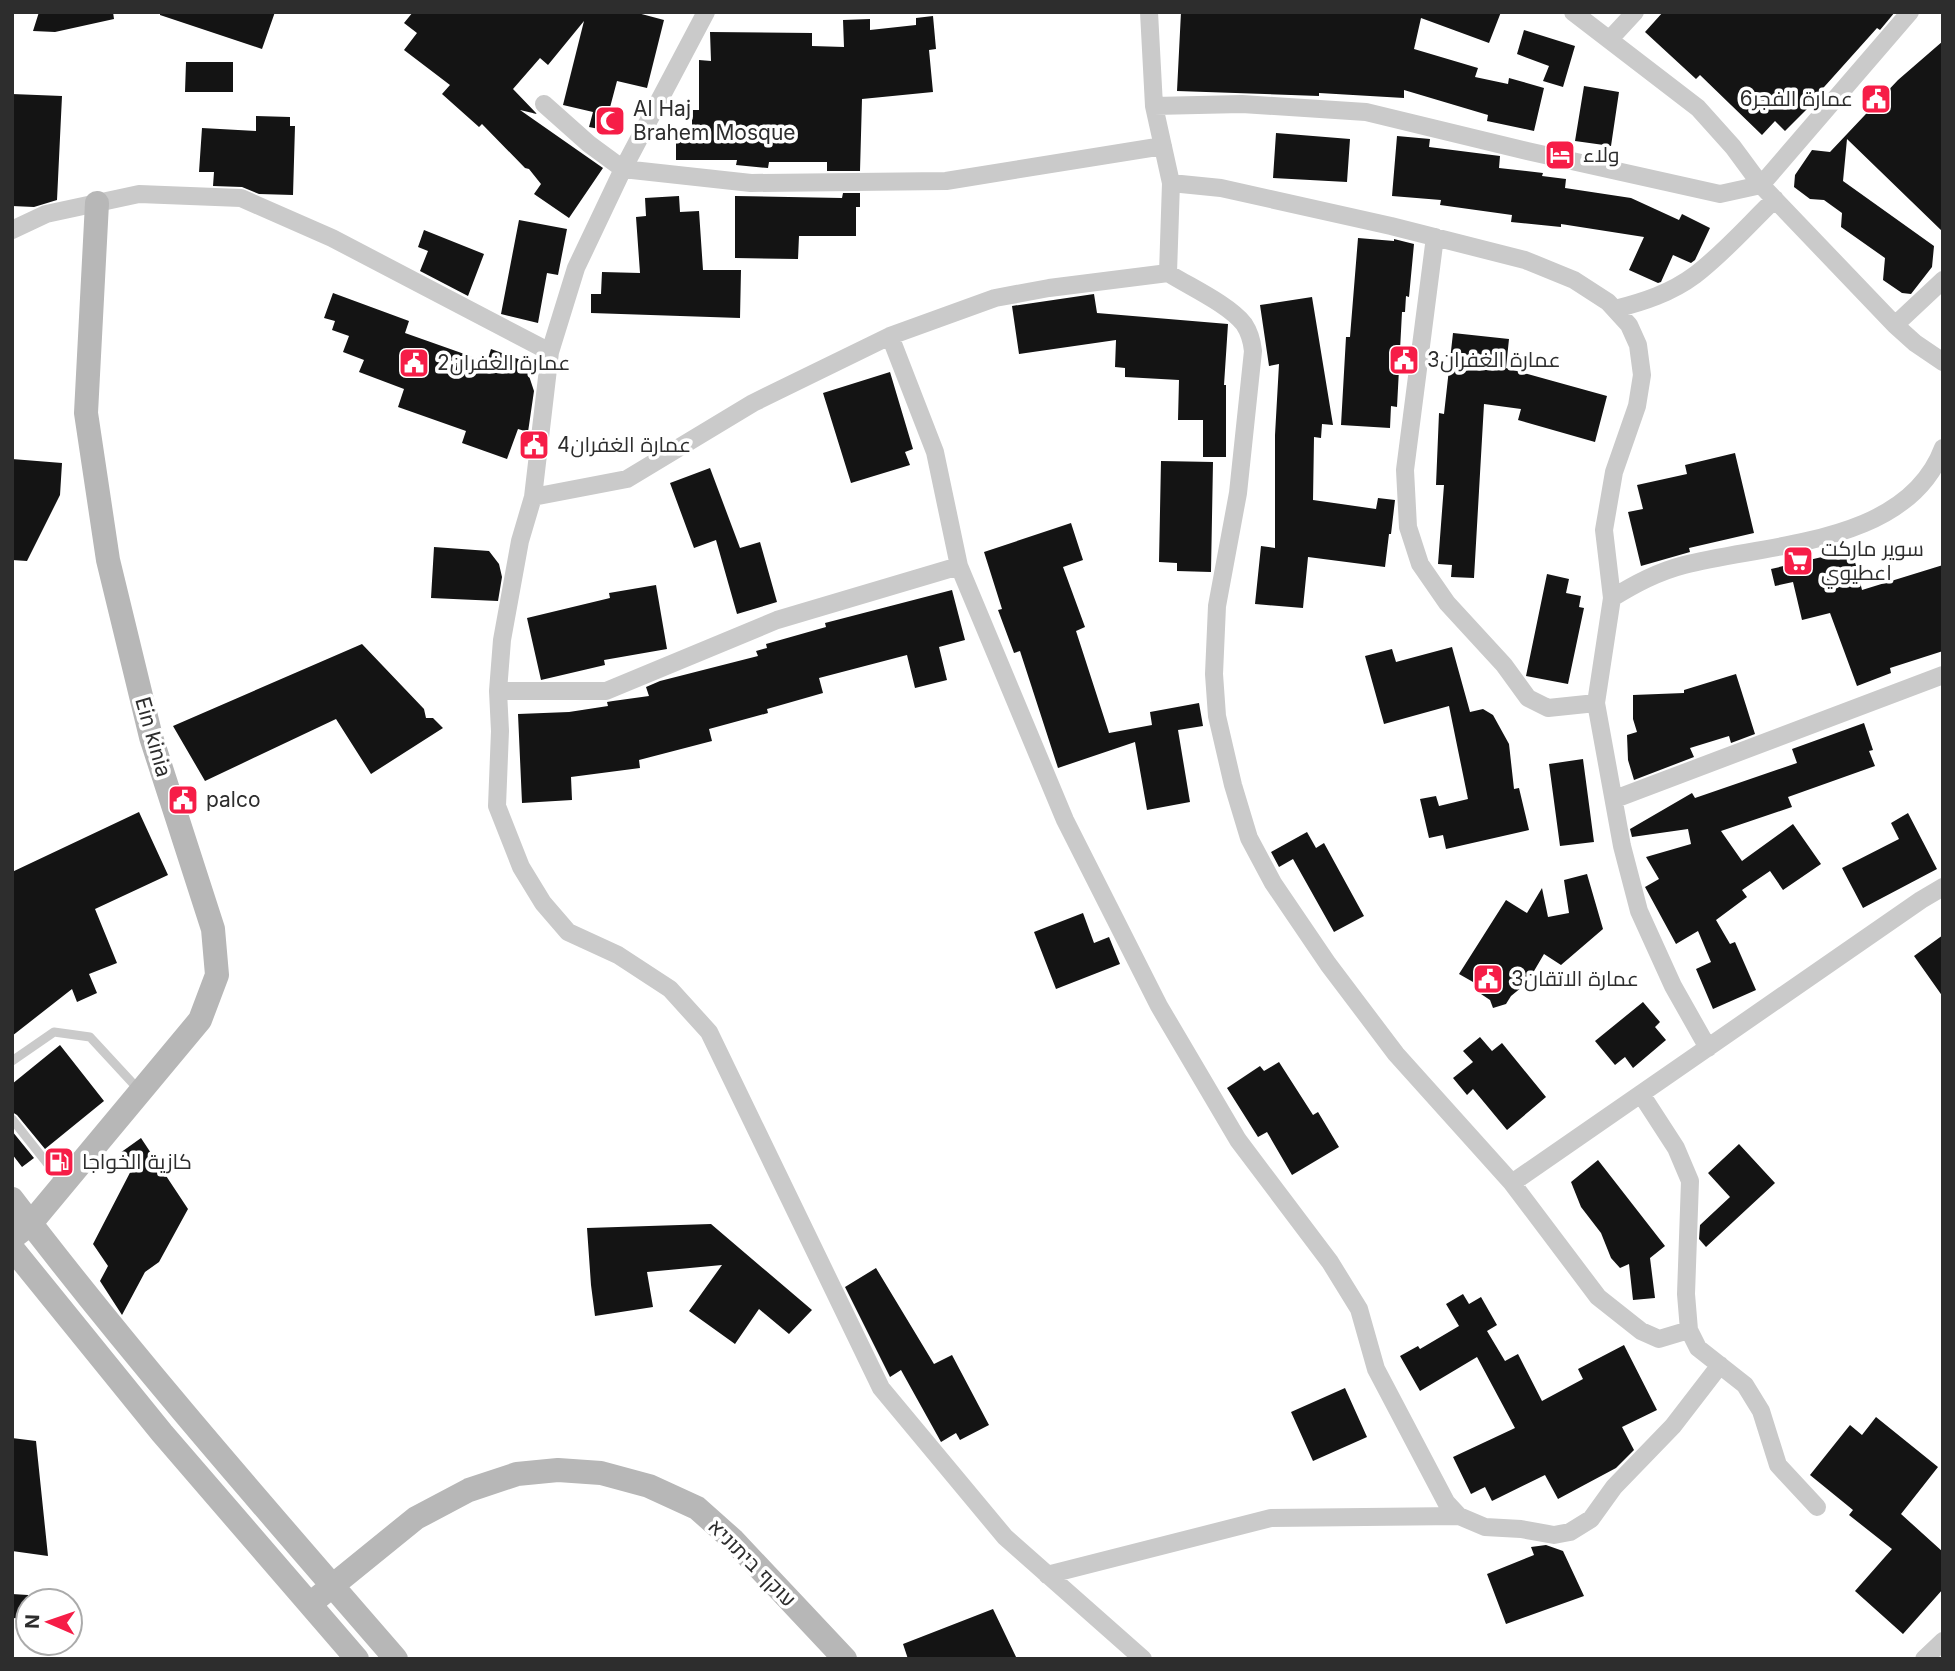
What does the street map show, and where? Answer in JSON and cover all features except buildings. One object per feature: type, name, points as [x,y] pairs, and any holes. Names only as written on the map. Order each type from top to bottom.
[{"type":"street","points":[[706,12],[623,169],[576,268],[550,352],[533,497],[520,541],[502,640],[498,691],[500,731],[497,806],[521,867],[543,903],[568,932],[618,955],[670,989],[709,1032],[881,1388],[1005,1537],[1143,1659]]},
{"type":"street","points":[[1149,12],[1154,106],[1171,183],[1168,273]]},
{"type":"street","points":[[1573,12],[1698,108],[1733,147],[1761,185],[1895,325],[1943,362]]},
{"type":"street","points":[[1610,39],[1635,12]]},
{"type":"street","points":[[1154,106],[1241,103],[1366,113],[1720,194],[1761,185],[1910,12]]},
{"type":"street","points":[[544,104],[589,144],[623,169],[751,183],[946,181],[1163,146]]},
{"type":"street","points":[[1171,183],[1221,188],[1525,260],[1574,280],[1608,302],[1629,325],[1638,345],[1642,375],[1637,406],[1614,472],[1604,530],[1612,598],[1596,703],[1622,846],[1639,911],[1673,986],[1708,1048]]},
{"type":"street","points":[[12,230],[46,214],[139,194],[241,198],[332,238],[550,352]]},
{"type":"street","points":[[1615,309],[1644,302],[1695,275],[1775,199]]},
{"type":"street","name":"Ein kinia","points":[[21,1231],[64,1184],[200,1020],[216,975],[213,929],[152,737],[108,560],[86,413],[97,203]]},
{"type":"street","points":[[1435,237],[1405,470],[1408,527],[1420,564],[1447,603],[1504,665],[1528,698],[1548,708],[1596,703]]},
{"type":"street","points":[[533,497],[627,479],[753,402],[890,335],[995,298],[1049,288],[1168,273],[1235,315],[1251,337],[1253,351],[1238,493],[1217,606],[1213,674],[1217,716],[1249,838],[1273,883],[1328,964],[1396,1054],[1512,1183],[1598,1297],[1641,1331],[1660,1339],[1689,1330]]},
{"type":"street","points":[[1895,325],[1943,280]]},
{"type":"street","points":[[890,335],[935,452],[960,566],[1065,820],[1159,1006],[1238,1140],[1330,1262],[1359,1309],[1376,1369],[1421,1458],[1446,1502],[1459,1516]]},
{"type":"street","points":[[1612,598],[1646,577],[1685,565],[1770,549],[1863,525],[1893,509],[1914,493],[1928,478],[1943,448]]},
{"type":"street","points":[[498,691],[606,691],[777,620],[960,566]]},
{"type":"street","points":[[1615,799],[1943,675]]},
{"type":"street","points":[[1512,1183],[1943,887]]},
{"type":"street","points":[[1641,1094],[1676,1148],[1690,1181],[1686,1294],[1689,1330],[1698,1348],[1745,1385],[1761,1411],[1778,1465],[1817,1507]]},
{"type":"street","points":[[12,1199],[21,1231],[79,1286],[165,1391],[396,1659]]},
{"type":"street","points":[[12,1248],[162,1433],[357,1659]]},
{"type":"street","points":[[1047,1575],[1271,1518],[1459,1516],[1485,1527],[1521,1529],[1554,1535],[1570,1532],[1591,1519],[1614,1487],[1673,1426],[1720,1365]]},
{"type":"street","name":"עוקף ביתוניא","points":[[310,1604],[416,1518],[469,1490],[517,1474],[558,1470],[601,1473],[649,1486],[697,1508],[733,1540],[845,1659]]},
{"type":"street","points":[[1924,1659],[1943,1641]]},
{"type":"lane","points":[[12,1061],[54,1032],[90,1037],[141,1091]]},
{"type":"lane","points":[[12,1119],[64,1184]]},
{"type":"place","name":"عمارة الفجر6","points":[[1876,99]]},
{"type":"place","name":"Al Haj Brahem Mosque","points":[[610,121]]},
{"type":"place","name":"ولاء","points":[[1560,155]]},
{"type":"place","name":"عمارة الغفران3","points":[[1404,360]]},
{"type":"place","name":"عمارة الغفران2","points":[[414,363]]},
{"type":"place","name":"عمارة الغفران4","points":[[534,445]]},
{"type":"place","name":"سوير ماركت اعطيوي","points":[[1798,561]]},
{"type":"place","name":"palco","points":[[183,800]]},
{"type":"place","name":"عمارة الاتقان3","points":[[1488,979]]},
{"type":"place","name":"كازية الخواجا","points":[[59,1162]]}]
